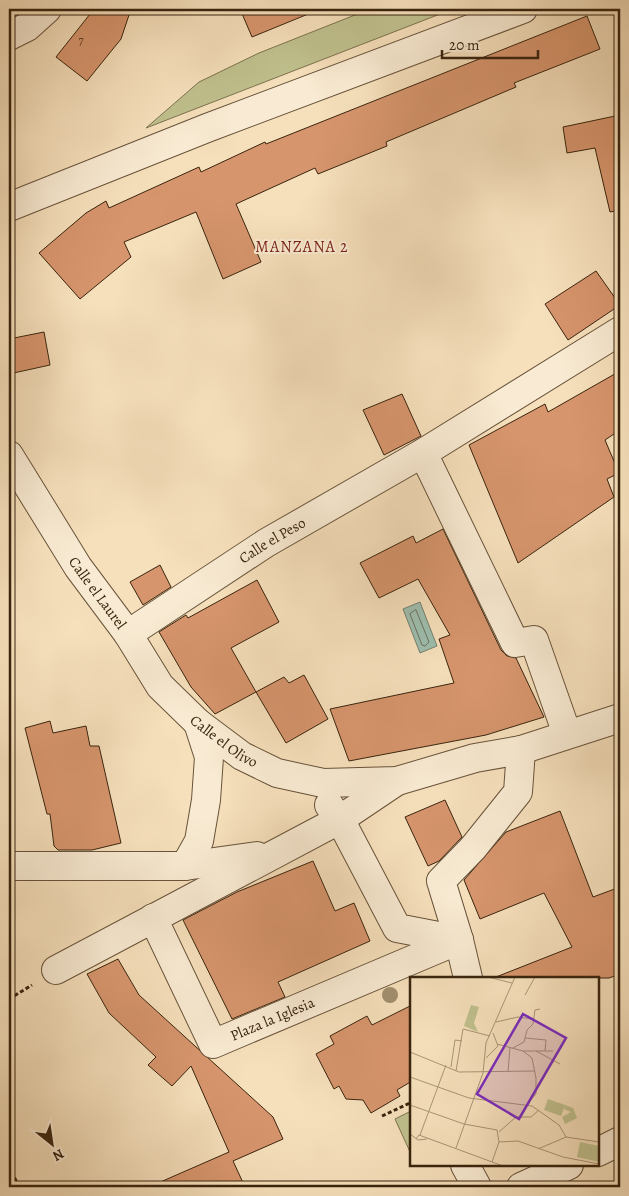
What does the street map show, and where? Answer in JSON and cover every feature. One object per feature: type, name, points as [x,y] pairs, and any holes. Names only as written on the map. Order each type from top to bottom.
[{"type":"street","points":[[9,36],[27,27],[47,9]]},
{"type":"street","points":[[10,209],[207,128],[523,9]]},
{"type":"street","name":"Calle el Peso","points":[[128,634],[266,544],[423,453],[620,331]]},
{"type":"street","points":[[423,453],[515,643],[534,640],[567,734]]},
{"type":"street","name":"Calle el Laurel","points":[[9,455],[78,567],[128,634],[160,686],[198,723]]},
{"type":"street","name":"Calle el Olivo","points":[[198,723],[242,756],[277,773],[323,783],[397,781],[475,758],[521,750],[620,718]]},
{"type":"street","name":"Calle el Olivo","points":[[185,866],[199,841],[206,800],[209,757],[198,723]]},
{"type":"street","points":[[468,977],[441,881],[473,848],[518,792],[521,750]]},
{"type":"street","points":[[314,781],[339,820],[397,928],[459,940]]},
{"type":"street","name":"Calle el Olivo","points":[[56,970],[339,820],[397,781]]},
{"type":"street","name":"Calle el Olivo","points":[[9,866],[185,866],[276,853]]},
{"type":"street","name":"Plaza la Iglesia","points":[[154,918],[213,1044],[459,940]]},
{"type":"street","points":[[599,1152],[620,1141]]},
{"type":"street","points":[[466,1166],[477,1187]]},
{"type":"street","points":[[521,1187],[568,1166]]},
{"type":"path","points":[[382,1116],[410,1103]]},
{"type":"path","points":[[9,1166],[19,1187]]},
{"type":"green space","points":[[370,9],[453,9],[146,128],[199,82],[259,53]]},
{"type":"green space","points":[[410,1112],[410,1152],[395,1119]]},
{"type":"water","points":[[420,602],[437,646],[420,653],[403,609]]},
{"type":"building","points":[[94,9],[131,9],[121,39],[87,81],[56,57]]},
{"type":"building","points":[[240,9],[318,9],[318,10],[252,37]]},
{"type":"building","points":[[587,16],[600,49],[514,83],[516,87],[386,142],[387,146],[318,174],[315,168],[236,204],[261,262],[223,279],[196,212],[124,242],[131,257],[80,299],[39,253],[86,213],[106,201],[109,208],[199,167],[201,172],[265,142],[266,144]]},
{"type":"building","points":[[620,115],[620,210],[610,212],[595,148],[567,153],[563,127]]},
{"type":"building","points":[[596,271],[620,305],[568,340],[545,304]]},
{"type":"building","points":[[44,332],[50,365],[9,374],[9,339]]},
{"type":"building","points":[[620,371],[620,430],[605,440],[619,473],[607,479],[614,497],[518,563],[469,445],[545,404],[548,412]]},
{"type":"building","points":[[402,394],[421,436],[384,455],[363,410]]},
{"type":"building","points":[[443,529],[501,650],[507,656],[516,658],[544,717],[486,735],[349,761],[330,709],[454,683],[439,639],[450,635],[418,579],[379,598],[360,563],[413,536],[416,543]]},
{"type":"building","points":[[160,565],[171,587],[143,605],[130,582]]},
{"type":"building","points":[[257,580],[279,622],[231,648],[256,692],[215,714],[191,687],[159,632],[186,615],[188,618]]},
{"type":"building","points":[[304,675],[328,719],[286,743],[256,692],[284,677],[289,683]]},
{"type":"building","points":[[50,721],[53,733],[86,726],[90,746],[99,746],[121,843],[92,850],[58,850],[54,846],[50,814],[47,814],[25,728]]},
{"type":"building","points":[[445,800],[462,837],[439,861],[428,866],[405,817]]},
{"type":"building","points":[[560,811],[593,897],[620,887],[620,974],[609,978],[496,977],[572,947],[544,893],[480,919],[464,880],[506,832]]},
{"type":"building","points":[[313,861],[335,911],[354,903],[370,941],[278,982],[285,997],[232,1019],[183,920],[237,892]]},
{"type":"building","points":[[118,959],[139,995],[273,1117],[283,1139],[233,1161],[245,1187],[149,1187],[229,1152],[191,1066],[172,1086],[148,1065],[156,1057],[109,1013],[87,974]]},
{"type":"building","points":[[410,1006],[410,1082],[397,1090],[400,1096],[371,1113],[363,1100],[346,1099],[339,1086],[334,1089],[316,1054],[334,1044],[330,1036],[367,1016],[372,1025]]},
{"type":"district","name":"MANZANA 2","points":[[302,247]]}]
